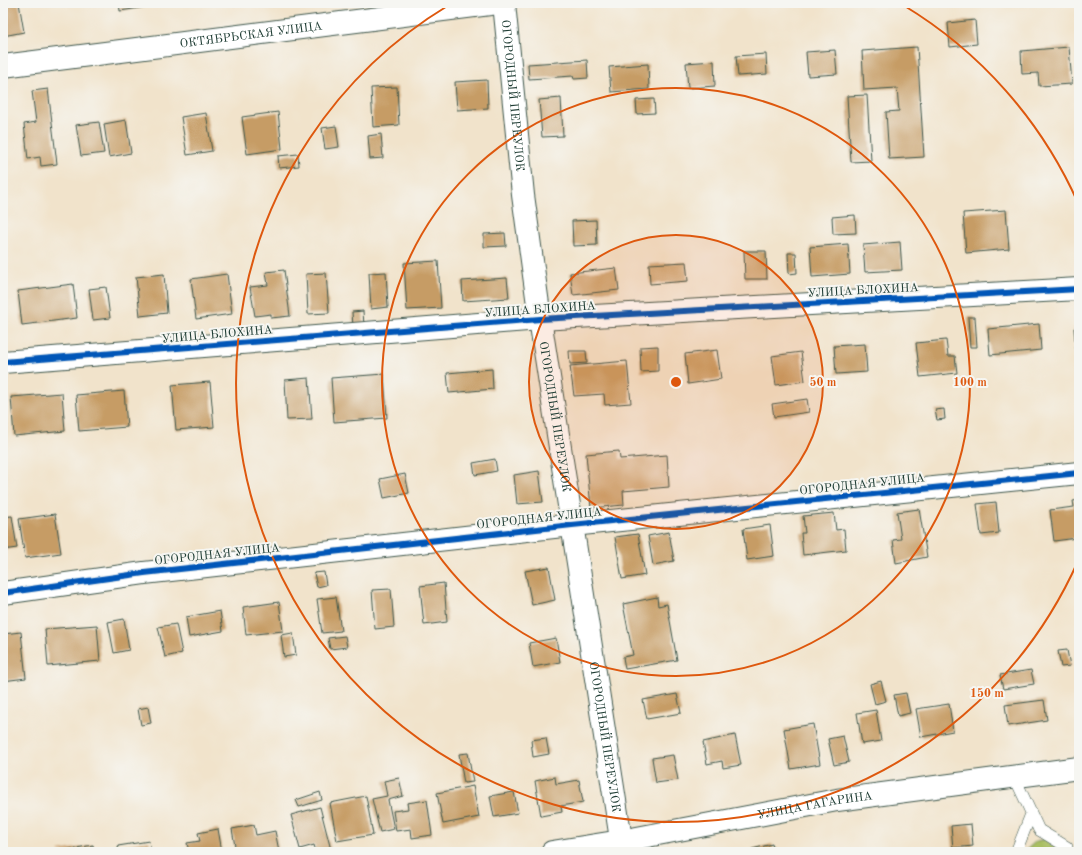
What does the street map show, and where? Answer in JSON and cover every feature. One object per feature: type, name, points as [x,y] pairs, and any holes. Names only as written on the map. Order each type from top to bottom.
[{"type":"street","name":"ОКТЯБРЬСКАЯ УЛИЦА","points":[[3,66],[498,3]]},
{"type":"street","name":"ОГОРОДНЫЙ ПЕРЕУЛОК","points":[[504,3],[523,195],[540,319],[622,846]]},
{"type":"street","name":"УЛИЦА БЛОХИНА","points":[[3,362],[540,319],[1079,290]]},
{"type":"street","name":"ОГОРОДНАЯ УЛИЦА","points":[[3,592],[144,573],[572,525],[1079,473]]},
{"type":"street","name":"УЛИЦА ГАГАРИНА","points":[[552,852],[622,846],[837,800],[1079,768]]},
{"type":"lane","points":[[1014,776],[1039,830],[1067,847],[1068,852]]},
{"type":"lane","points":[[1016,852],[1031,814]]},
{"type":"green space","points":[[1045,839],[1058,852],[1024,852],[1036,841]]},
{"type":"building","points":[[3,3],[19,3],[24,32],[3,36]]},
{"type":"building","points":[[119,3],[166,3],[166,4],[120,11]]},
{"type":"building","points":[[975,20],[977,44],[950,47],[948,23]]},
{"type":"building","points":[[917,47],[924,157],[889,159],[886,112],[899,111],[897,88],[864,90],[862,51]]},
{"type":"building","points":[[1069,47],[1072,84],[1039,86],[1038,73],[1022,74],[1021,51]]},
{"type":"building","points":[[835,50],[837,74],[808,76],[806,52]]},
{"type":"building","points":[[766,54],[767,74],[738,76],[736,56]]},
{"type":"building","points":[[587,60],[588,78],[574,79],[573,76],[529,79],[528,64]]},
{"type":"building","points":[[714,61],[715,86],[688,88],[686,63]]},
{"type":"building","points":[[648,64],[649,89],[611,92],[609,67]]},
{"type":"building","points":[[487,80],[488,108],[457,110],[455,82]]},
{"type":"building","points":[[397,87],[399,125],[373,127],[371,88]]},
{"type":"building","points":[[48,89],[57,164],[41,166],[40,157],[28,159],[24,124],[36,122],[32,91]]},
{"type":"building","points":[[867,95],[871,161],[851,162],[847,96]]},
{"type":"building","points":[[561,98],[563,136],[542,137],[539,100]]},
{"type":"building","points":[[654,99],[655,113],[637,114],[636,100]]},
{"type":"building","points":[[278,112],[282,149],[247,154],[242,117]]},
{"type":"building","points":[[206,113],[212,151],[187,155],[181,117]]},
{"type":"building","points":[[126,120],[131,153],[109,157],[104,124]]},
{"type":"building","points":[[99,122],[104,153],[81,156],[76,125]]},
{"type":"building","points":[[336,126],[339,147],[325,149],[322,128]]},
{"type":"building","points":[[381,134],[383,158],[370,159],[368,136]]},
{"type":"building","points":[[298,154],[299,166],[279,168],[278,156]]},
{"type":"building","points":[[1006,210],[1009,249],[966,253],[963,213]]},
{"type":"building","points":[[855,215],[856,233],[833,234],[832,217]]},
{"type":"building","points":[[596,220],[597,245],[573,246],[572,221]]},
{"type":"building","points":[[505,233],[506,246],[484,247],[484,234]]},
{"type":"building","points":[[900,242],[902,270],[865,272],[863,245]]},
{"type":"building","points":[[848,244],[850,274],[812,277],[810,247]]},
{"type":"building","points":[[744,251],[766,251],[767,279],[745,279]]},
{"type":"building","points":[[788,253],[796,253],[797,273],[789,274]]},
{"type":"building","points":[[438,261],[441,308],[407,310],[404,263]]},
{"type":"building","points":[[686,262],[688,281],[650,284],[649,264]]},
{"type":"building","points":[[616,268],[619,290],[573,295],[570,273]]},
{"type":"building","points":[[284,270],[290,316],[271,318],[271,314],[255,316],[250,287],[268,285],[266,272]]},
{"type":"building","points":[[386,272],[388,307],[371,309],[369,273]]},
{"type":"building","points":[[326,273],[329,313],[308,314],[306,274]]},
{"type":"building","points":[[164,274],[167,313],[140,316],[136,277]]},
{"type":"building","points":[[227,274],[232,314],[196,319],[191,279]]},
{"type":"building","points":[[507,278],[509,298],[463,301],[462,281]]},
{"type":"building","points":[[73,284],[77,318],[22,325],[18,291]]},
{"type":"building","points":[[106,287],[110,318],[93,320],[89,289]]},
{"type":"building","points":[[363,311],[364,326],[353,327],[352,312]]},
{"type":"building","points":[[968,317],[975,317],[977,347],[970,347]]},
{"type":"building","points":[[1039,324],[1041,350],[990,355],[988,329]]},
{"type":"building","points":[[1074,328],[1079,328],[1079,357],[1076,357]]},
{"type":"building","points":[[946,340],[948,356],[955,356],[957,373],[920,377],[916,343]]},
{"type":"building","points":[[865,344],[867,372],[836,374],[834,346]]},
{"type":"building","points":[[658,346],[658,371],[641,372],[640,347]]},
{"type":"building","points":[[717,350],[721,379],[688,384],[685,354]]},
{"type":"building","points":[[569,351],[586,351],[587,363],[570,364]]},
{"type":"building","points":[[801,352],[805,381],[776,385],[772,356]]},
{"type":"building","points":[[627,361],[631,403],[605,405],[604,394],[574,396],[570,366]]},
{"type":"building","points":[[492,369],[493,389],[449,393],[447,373]]},
{"type":"building","points":[[384,374],[387,418],[334,422],[331,378]]},
{"type":"building","points":[[309,378],[312,419],[287,420],[285,380]]},
{"type":"building","points":[[210,382],[214,427],[176,430],[172,385]]},
{"type":"building","points":[[124,391],[127,427],[79,431],[76,395]]},
{"type":"building","points":[[62,393],[65,431],[14,436],[11,397]]},
{"type":"building","points":[[807,399],[809,412],[774,417],[772,404]]},
{"type":"building","points":[[944,409],[945,419],[937,420],[935,410]]},
{"type":"building","points":[[619,451],[620,459],[667,455],[669,487],[623,491],[624,505],[591,508],[586,454]]},
{"type":"building","points":[[495,459],[497,471],[475,475],[473,463]]},
{"type":"building","points":[[539,471],[543,502],[517,504],[514,475]]},
{"type":"building","points":[[405,474],[409,493],[384,498],[380,479]]},
{"type":"building","points":[[1079,500],[1079,547],[1077,538],[1054,541],[1050,510],[1074,507],[1073,501]]},
{"type":"building","points":[[996,502],[999,533],[981,535],[977,504]]},
{"type":"building","points":[[919,509],[927,557],[896,563],[893,540],[901,539],[897,512]]},
{"type":"building","points":[[834,513],[836,530],[844,529],[846,550],[803,555],[801,533],[805,533],[803,516]]},
{"type":"building","points":[[55,514],[61,553],[25,558],[19,519]]},
{"type":"building","points":[[12,516],[17,548],[3,550],[3,517]]},
{"type":"building","points":[[770,525],[774,556],[747,560],[743,529]]},
{"type":"building","points":[[669,532],[674,561],[653,565],[648,536]]},
{"type":"building","points":[[638,534],[645,575],[622,579],[615,537]]},
{"type":"building","points":[[549,567],[555,600],[532,605],[525,571]]},
{"type":"building","points":[[324,572],[326,585],[317,587],[314,573]]},
{"type":"building","points":[[444,583],[447,622],[424,625],[420,586]]},
{"type":"building","points":[[391,589],[394,627],[375,629],[372,590]]},
{"type":"building","points":[[336,597],[341,631],[322,633],[317,599]]},
{"type":"building","points":[[657,597],[658,606],[667,604],[677,660],[625,669],[623,657],[633,655],[623,604]]},
{"type":"building","points":[[279,602],[283,631],[246,635],[243,607]]},
{"type":"building","points":[[220,611],[223,631],[189,637],[186,617]]},
{"type":"building","points":[[124,619],[129,650],[114,653],[108,622]]},
{"type":"building","points":[[176,624],[182,653],[165,657],[158,627]]},
{"type":"building","points":[[97,625],[100,661],[48,666],[45,629]]},
{"type":"building","points":[[21,632],[26,678],[3,681],[3,634]]},
{"type":"building","points":[[293,633],[296,655],[284,657],[281,635]]},
{"type":"building","points":[[345,636],[347,647],[330,649],[328,638]]},
{"type":"building","points":[[556,638],[560,662],[533,667],[529,643]]},
{"type":"building","points":[[1067,650],[1070,666],[1061,667],[1058,651]]},
{"type":"building","points":[[1031,670],[1034,684],[1003,689],[1000,675]]},
{"type":"building","points":[[881,681],[886,701],[875,704],[870,684]]},
{"type":"building","points":[[906,693],[910,713],[898,716],[894,695]]},
{"type":"building","points":[[677,694],[681,713],[647,719],[643,700]]},
{"type":"building","points":[[1044,700],[1047,720],[1008,726],[1005,705]]},
{"type":"building","points":[[949,704],[953,731],[921,737],[916,709]]},
{"type":"building","points":[[148,707],[151,723],[141,725],[138,709]]},
{"type":"building","points":[[876,710],[881,741],[862,744],[857,713]]},
{"type":"building","points":[[813,724],[820,764],[791,769],[784,729]]},
{"type":"building","points":[[735,735],[741,765],[723,768],[722,761],[707,764],[703,742]]},
{"type":"building","points":[[843,736],[849,762],[834,765],[828,739]]},
{"type":"building","points":[[546,738],[549,754],[533,757],[531,740]]},
{"type":"building","points":[[468,753],[473,782],[464,783],[459,754]]},
{"type":"building","points":[[673,755],[678,780],[656,783],[652,758]]},
{"type":"building","points":[[555,777],[556,784],[579,780],[583,802],[561,806],[562,812],[541,816],[535,781]]},
{"type":"building","points":[[399,778],[403,796],[388,800],[394,829],[380,832],[372,799],[387,796],[384,781]]},
{"type":"building","points":[[473,786],[479,817],[443,824],[437,793]]},
{"type":"building","points":[[320,792],[322,800],[299,807],[296,800]]},
{"type":"building","points":[[514,792],[518,813],[494,817],[490,796]]},
{"type":"building","points":[[366,796],[373,835],[337,841],[330,803]]},
{"type":"building","points":[[427,800],[432,835],[412,838],[411,829],[396,831],[393,811],[408,809],[407,803]]},
{"type":"building","points":[[320,807],[331,850],[316,852],[314,845],[300,849],[291,815]]},
{"type":"building","points":[[971,824],[973,846],[953,848],[951,826]]},
{"type":"building","points":[[254,825],[256,835],[275,831],[279,851],[236,852],[232,829]]},
{"type":"building","points":[[218,829],[222,852],[189,852],[187,843],[200,841],[198,833]]},
{"type":"building","points":[[149,841],[151,852],[119,852],[118,846]]},
{"type":"building","points":[[772,844],[774,852],[753,852],[752,849]]},
{"type":"building","points":[[93,845],[94,852],[59,852],[59,851]]},
{"type":"cycle path","points":[[3,362],[540,319],[1079,289]]},
{"type":"cycle path","points":[[3,593],[144,573],[572,525],[1079,473]]}]
